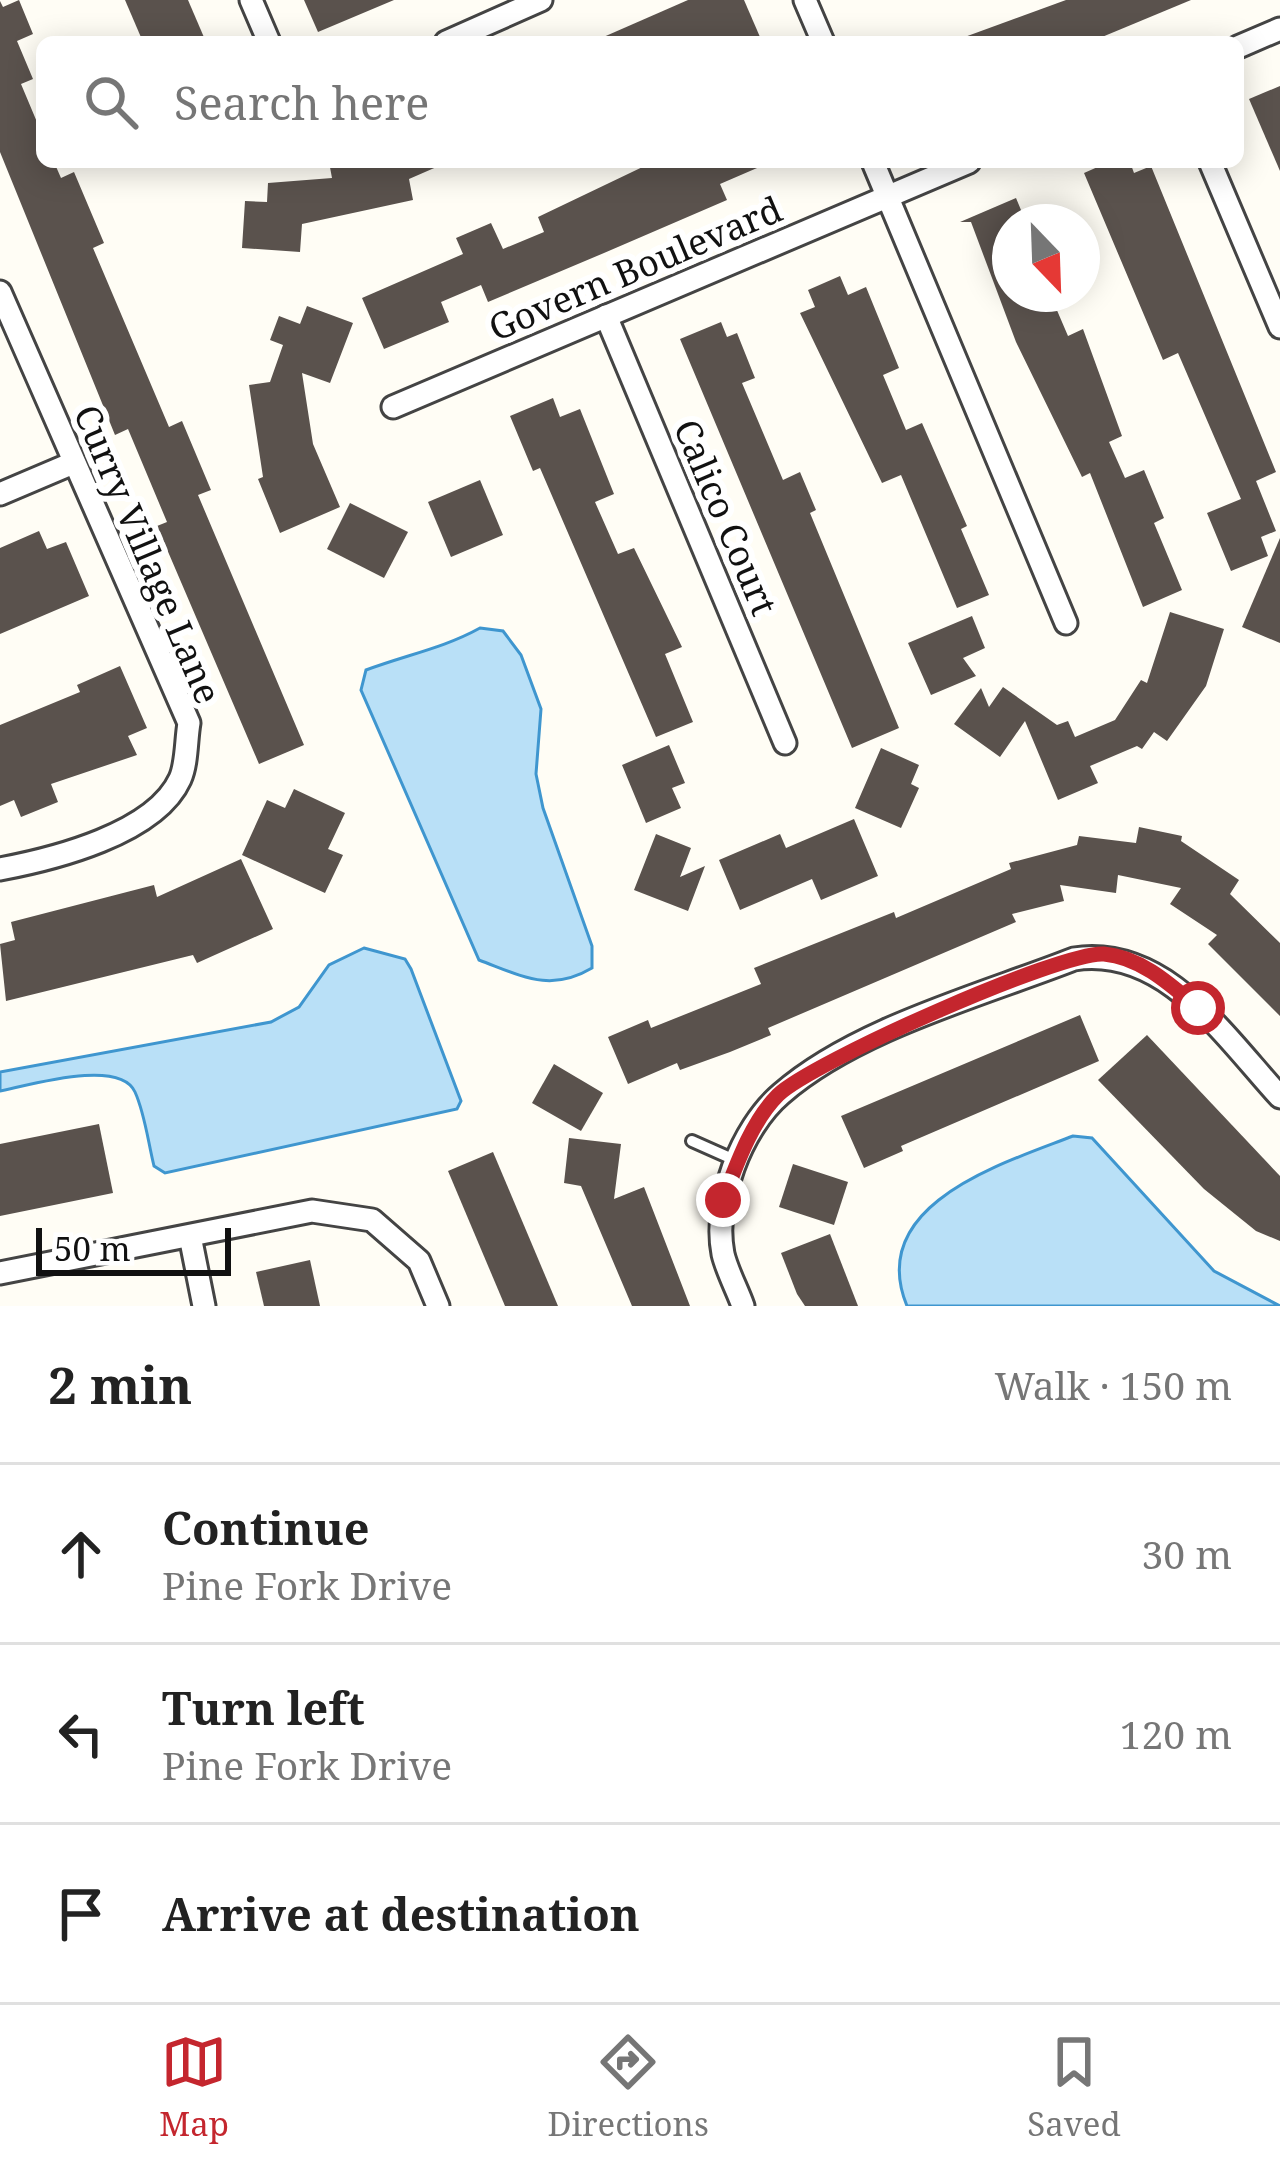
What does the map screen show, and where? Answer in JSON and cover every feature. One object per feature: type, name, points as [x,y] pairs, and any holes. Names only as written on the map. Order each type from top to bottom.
[{"type":"street","points":[[251,0],[266,36]]},
{"type":"street","points":[[460,36],[541,0]]},
{"type":"street","points":[[805,0],[820,36]]},
{"type":"street","points":[[1244,44],[1280,29]]},
{"type":"street","points":[[875,168],[1066,623]]},
{"type":"street","name":"Govern Boulevard","points":[[393,407],[955,168]]},
{"type":"street","points":[[1213,168],[1280,327]]},
{"type":"street","name":"Curry Village Lane","points":[[0,292],[189,723],[179,781],[135,825],[62,857],[0,869]]},
{"type":"street","name":"Calico Court","points":[[606,316],[785,743]]},
{"type":"street","points":[[0,494],[73,463]]},
{"type":"street","points":[[743,1306],[723,1253],[723,1200],[737,1161],[777,1096],[830,1059],[1074,959],[1106,954],[1159,974],[1280,1097]]},
{"type":"street","points":[[0,1273],[312,1211],[372,1220],[419,1261],[438,1306]]},
{"type":"street","points":[[190,1236],[204,1306]]},
{"type":"lane","points":[[692,1141],[737,1161]]},
{"type":"water","points":[[480,628],[503,631],[521,655],[541,709],[536,774],[543,808],[592,946],[592,968],[563,980],[536,979],[479,960],[361,690],[366,670]]},
{"type":"water","points":[[364,948],[405,959],[411,969],[461,1101],[457,1109],[165,1173],[154,1166],[135,1092],[126,1082],[73,1076],[0,1091],[0,1072],[271,1022],[299,1007],[329,965]]},
{"type":"water","points":[[1073,1136],[1092,1138],[1214,1271],[1280,1306],[907,1306],[899,1271],[906,1240],[923,1215],[979,1175]]},
{"type":"building","points":[[19,0],[33,34],[17,41],[33,79],[21,84],[36,120],[36,168],[57,168],[61,178],[74,172],[104,243],[93,248],[169,427],[182,421],[211,490],[198,495],[304,745],[259,764],[157,526],[167,522],[128,429],[115,435],[0,152],[0,1],[3,7]]},
{"type":"building","points":[[125,0],[188,0],[203,36],[140,36]]},
{"type":"building","points":[[304,0],[394,0],[318,32]]},
{"type":"building","points":[[688,0],[744,0],[760,36],[606,36]]},
{"type":"building","points":[[1066,0],[1191,0],[1104,36],[967,36]]},
{"type":"building","points":[[1280,86],[1280,171],[1249,99]]},
{"type":"building","points":[[330,168],[434,168],[409,179],[413,200],[302,224],[300,252],[242,248],[245,201],[267,202],[268,183],[332,178]]},
{"type":"building","points":[[640,168],[757,168],[720,184],[727,200],[604,253],[488,302],[481,285],[441,302],[449,322],[384,349],[362,298],[463,254],[456,238],[491,223],[503,249],[544,232],[538,217]]},
{"type":"building","points":[[1095,168],[1132,168],[1134,173],[1152,168],[1276,472],[1256,481],[1276,531],[1261,537],[1268,556],[1231,571],[1207,513],[1241,499],[1178,353],[1163,360],[1084,173]]},
{"type":"building","points":[[992,208],[992,278],[971,222],[960,222]]},
{"type":"building","points":[[840,276],[848,295],[866,287],[899,368],[883,375],[906,430],[922,423],[967,526],[961,529],[989,595],[957,608],[901,475],[882,483],[800,313],[815,307],[808,290]]},
{"type":"building","points":[[307,306],[353,323],[330,383],[302,373],[313,444],[340,507],[280,533],[258,479],[263,477],[249,385],[270,382],[283,345],[270,340],[279,316],[300,324]]},
{"type":"building","points":[[1005,312],[1058,312],[1068,336],[1083,329],[1122,436],[1109,442],[1125,478],[1144,470],[1164,518],[1154,523],[1182,590],[1143,607],[1090,473],[1082,477]]},
{"type":"building","points":[[721,322],[727,337],[737,333],[755,378],[742,383],[783,480],[800,472],[816,510],[810,513],[899,728],[852,748],[680,339]]},
{"type":"building","points":[[553,398],[560,417],[580,409],[614,494],[595,502],[618,554],[634,548],[682,647],[665,654],[693,722],[656,737],[540,468],[533,471],[510,416]]},
{"type":"building","points":[[480,480],[503,535],[451,557],[428,502]]},
{"type":"building","points":[[350,503],[408,532],[384,578],[327,549]]},
{"type":"building","points":[[39,531],[47,549],[66,542],[89,596],[0,634],[0,548]]},
{"type":"building","points":[[1280,538],[1280,643],[1242,627]]},
{"type":"building","points":[[1170,612],[1224,629],[1206,686],[1167,741],[1154,732],[1142,749],[1137,746],[1090,766],[1098,783],[1058,800],[1025,721],[1000,757],[954,724],[981,688],[989,707],[1003,687],[1057,725],[1068,721],[1075,737],[1115,720],[1141,680],[1147,683]]},
{"type":"building","points":[[972,616],[985,648],[963,658],[976,676],[931,695],[908,643]]},
{"type":"building","points":[[120,666],[147,728],[128,736],[137,755],[51,784],[58,802],[21,817],[14,800],[0,806],[0,725],[80,692],[77,685]]},
{"type":"building","points":[[669,745],[685,783],[672,788],[681,808],[646,823],[622,765]]},
{"type":"building","points":[[881,748],[919,765],[911,784],[919,788],[901,828],[855,808]]},
{"type":"building","points":[[294,789],[345,813],[328,849],[343,855],[325,893],[242,855],[267,800],[285,808]]},
{"type":"building","points":[[854,819],[878,876],[821,900],[812,879],[740,910],[719,860],[780,834],[786,848]]},
{"type":"building","points":[[1139,827],[1182,836],[1181,841],[1239,880],[1230,894],[1280,943],[1280,1016],[1208,944],[1217,935],[1170,904],[1181,888],[1118,875],[1116,893],[1060,885],[1064,901],[1012,914],[1016,922],[768,1028],[771,1035],[680,1070],[677,1063],[628,1084],[608,1037],[648,1020],[651,1028],[761,984],[754,968],[894,912],[896,918],[1011,869],[1009,863],[1077,845],[1079,836],[1136,843]]},
{"type":"building","points":[[656,834],[691,848],[680,877],[705,866],[688,911],[634,890]]},
{"type":"building","points":[[241,859],[273,929],[197,963],[193,955],[6,1001],[0,944],[15,940],[11,922],[154,885],[157,897]]},
{"type":"building","points":[[1080,1015],[1099,1061],[901,1146],[903,1151],[864,1168],[841,1116]]},
{"type":"building","points":[[1147,1035],[1280,1176],[1280,1241],[1256,1231],[1204,1189],[1098,1080]]},
{"type":"building","points":[[554,1064],[603,1093],[581,1131],[532,1103]]},
{"type":"building","points":[[99,1124],[113,1193],[0,1216],[0,1144]]},
{"type":"building","points":[[569,1138],[621,1144],[614,1199],[644,1187],[690,1306],[632,1306],[581,1186],[564,1183]]},
{"type":"building","points":[[493,1152],[558,1306],[505,1306],[448,1171]]},
{"type":"building","points":[[793,1164],[848,1182],[834,1225],[779,1207]]},
{"type":"building","points":[[830,1234],[858,1306],[805,1306],[781,1253]]},
{"type":"building","points":[[310,1260],[320,1306],[264,1306],[256,1272]]},
{"type":"route","points":[[723,1200],[737,1161],[777,1096],[830,1059],[922,1019],[1074,959],[1106,954],[1159,974],[1198,1008]]}]
